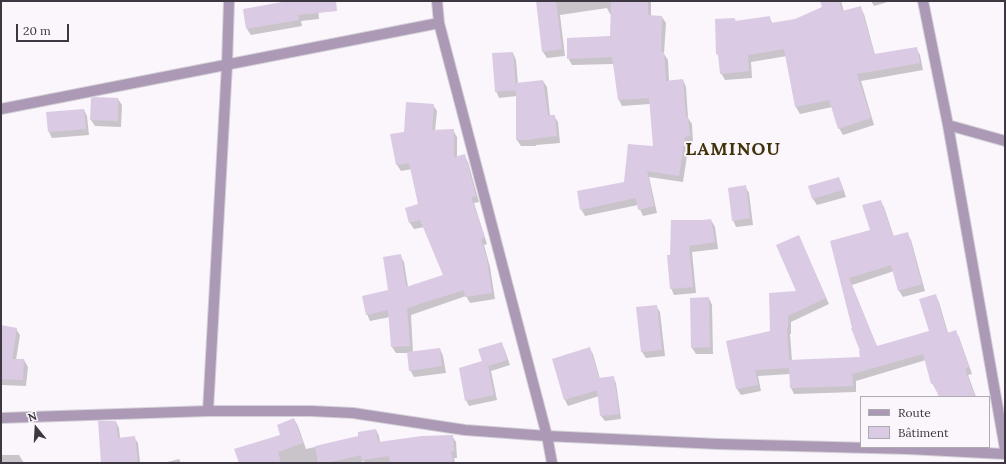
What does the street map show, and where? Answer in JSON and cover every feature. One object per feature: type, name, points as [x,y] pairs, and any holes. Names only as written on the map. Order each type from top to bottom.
[{"type":"street","points":[[208,411],[227,65],[229,1]]},
{"type":"street","points":[[438,1],[439,23],[547,436],[552,463]]},
{"type":"street","points":[[923,1],[948,125],[1005,449]]},
{"type":"street","points":[[1,109],[439,23]]},
{"type":"street","points":[[948,125],[1005,141]]},
{"type":"street","points":[[1,418],[208,411],[311,411],[353,413],[465,430],[547,436],[710,444],[860,448]]},
{"type":"street","points":[[862,448],[1005,454]]},
{"type":"building","points":[[288,1],[336,1],[337,11],[298,15],[299,20],[246,29],[243,9]]},
{"type":"building","points":[[536,1],[556,1],[562,49],[542,52]]},
{"type":"building","points":[[611,1],[648,1],[648,15],[662,16],[661,52],[664,52],[666,81],[683,79],[686,117],[688,116],[690,136],[685,137],[679,176],[647,171],[654,206],[638,210],[636,198],[580,210],[577,191],[624,182],[628,144],[653,146],[649,98],[618,100],[612,57],[567,59],[567,38],[610,36]]},
{"type":"building","points":[[820,1],[839,1],[842,11],[861,6],[874,54],[917,47],[920,63],[857,74],[871,118],[838,129],[829,100],[795,107],[784,49],[748,55],[749,71],[720,74],[718,54],[716,54],[715,19],[735,18],[735,21],[770,16],[771,23],[795,19],[822,7]]},
{"type":"building","points":[[513,52],[516,90],[495,92],[492,53]]},
{"type":"building","points":[[543,80],[548,115],[555,115],[557,136],[532,140],[516,140],[516,83]]},
{"type":"building","points":[[91,98],[118,98],[118,121],[90,120]]},
{"type":"building","points":[[406,102],[434,104],[432,130],[454,129],[454,157],[465,154],[476,196],[471,197],[485,237],[481,239],[487,260],[492,293],[465,297],[464,290],[407,308],[410,346],[391,347],[388,310],[366,315],[362,296],[388,290],[383,257],[401,254],[406,287],[443,275],[420,220],[409,223],[405,208],[418,204],[409,163],[396,165],[390,134],[404,132]]},
{"type":"building","points":[[84,109],[86,129],[48,132],[46,112]]},
{"type":"building","points":[[839,177],[843,190],[812,199],[808,186]]},
{"type":"building","points":[[746,185],[750,218],[732,221],[728,188]]},
{"type":"building","points":[[881,200],[893,236],[908,232],[922,284],[898,291],[891,265],[849,278],[877,346],[929,331],[919,299],[936,294],[947,333],[956,330],[969,367],[965,369],[975,396],[939,396],[933,383],[931,384],[923,354],[852,374],[853,386],[790,388],[789,368],[755,370],[758,385],[736,389],[726,341],[770,331],[769,293],[796,291],[776,245],[799,235],[826,298],[788,316],[787,328],[789,360],[860,357],[860,351],[851,328],[830,241],[870,230],[862,205]]},
{"type":"building","points":[[711,219],[715,242],[689,246],[693,287],[670,289],[667,255],[670,255],[671,220]]},
{"type":"building","points":[[709,297],[710,347],[691,348],[690,298]]},
{"type":"building","points":[[657,305],[662,350],[641,352],[636,307]]},
{"type":"building","points":[[1,325],[17,328],[12,359],[24,359],[23,380],[1,379]]},
{"type":"building","points":[[502,342],[507,360],[488,366],[494,395],[465,401],[459,368],[482,361],[478,349]]},
{"type":"building","points":[[590,347],[599,378],[614,376],[619,414],[600,416],[597,390],[564,400],[552,359]]},
{"type":"building","points":[[440,348],[442,366],[409,371],[407,352]]},
{"type":"building","points":[[294,418],[303,443],[278,452],[281,463],[239,463],[234,449],[280,435],[277,425]]},
{"type":"building","points":[[98,421],[116,421],[118,438],[135,436],[138,463],[101,463]]},
{"type":"building","points":[[376,429],[378,442],[422,436],[453,435],[454,451],[451,452],[453,463],[390,463],[389,456],[362,460],[361,455],[326,463],[318,463],[315,446],[358,436],[358,432]]},
{"type":"district","name":"LAMINOU","points":[[733,150]]}]
